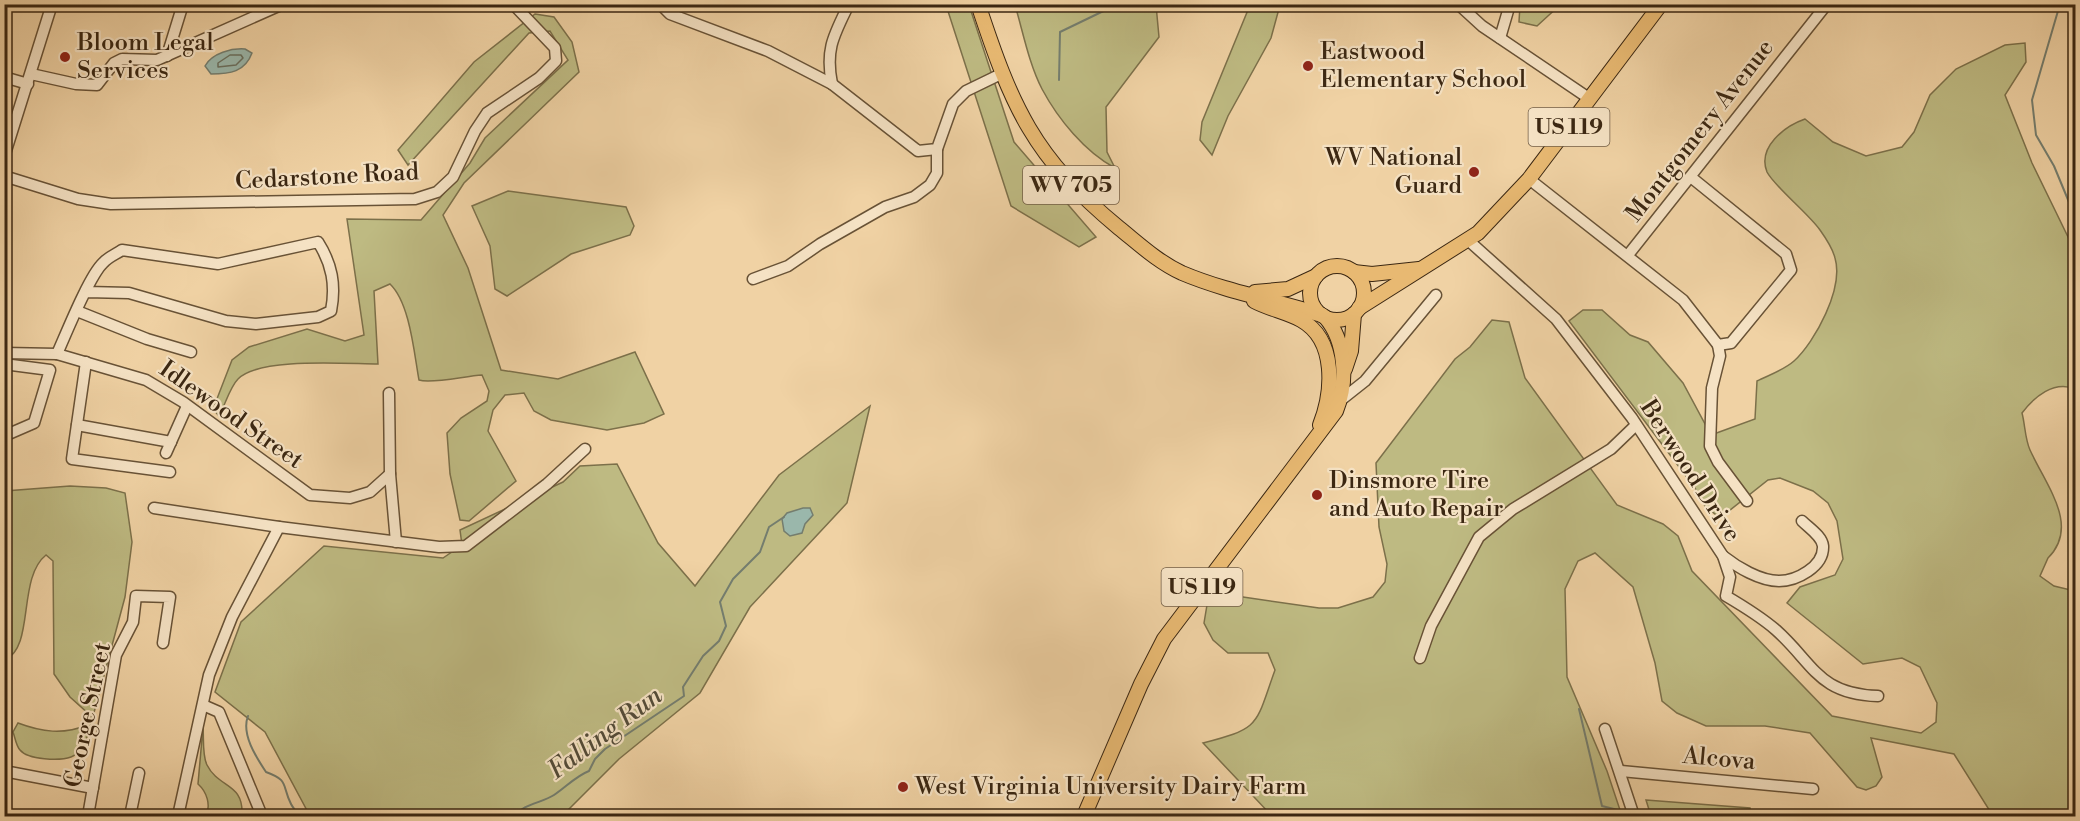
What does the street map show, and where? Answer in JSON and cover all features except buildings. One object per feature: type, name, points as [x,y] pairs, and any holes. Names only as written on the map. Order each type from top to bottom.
[{"type":"main road","name":"WV 705","points":[[978,4],[1001,74],[1021,117],[1048,159],[1094,207],[1155,257],[1181,272],[1242,294],[1282,301],[1323,316]]},
{"type":"main road","name":"US 119","points":[[1343,374],[1351,351],[1357,311],[1421,268],[1469,241],[1529,179],[1662,4]]},
{"type":"main road","points":[[1330,267],[1345,267],[1353,272],[1363,288],[1357,311],[1338,320],[1323,316],[1311,301],[1310,293],[1316,276],[1330,267]]},
{"type":"main road","name":"US 119","points":[[1353,272],[1372,274],[1421,268]]},
{"type":"main road","name":"WV 705","points":[[1242,294],[1288,289],[1316,276]]},
{"type":"main road","points":[[1242,294],[1264,307],[1301,320],[1321,342],[1329,367],[1330,387],[1328,404],[1309,451]]},
{"type":"main road","name":"US 119","points":[[1084,816],[1141,684],[1164,639],[1309,451],[1336,411],[1341,400],[1343,374],[1336,331],[1323,316]]},
{"type":"street","points":[[4,157],[52,4]]},
{"type":"street","points":[[167,56],[183,4]]},
{"type":"street","points":[[4,77],[97,85],[114,63],[122,58],[157,60],[283,4]]},
{"type":"street","name":"Cedarstone Road","points":[[4,176],[89,202],[111,204],[415,199],[437,192],[453,177],[487,113],[539,78],[556,61],[555,48],[513,4]]},
{"type":"street","points":[[660,4],[670,14],[768,51],[832,84],[918,151],[937,149]]},
{"type":"street","points":[[832,84],[828,63],[830,44],[849,4]]},
{"type":"street","points":[[1458,4],[1500,38],[1590,99]]},
{"type":"street","points":[[1500,38],[1509,4]]},
{"type":"street","name":"Montgomery Avenue","points":[[1628,255],[1692,178],[1827,4]]},
{"type":"street","points":[[753,279],[788,266],[820,244],[885,207],[914,197],[930,185],[936,173],[937,149],[953,104],[966,91],[1001,74]]},
{"type":"street","points":[[1692,178],[1786,254],[1791,270],[1731,343],[1718,345]]},
{"type":"street","points":[[1529,179],[1683,300],[1718,345],[1720,356],[1712,388],[1710,446],[1718,462],[1747,501]]},
{"type":"street","name":"Berwood Drive","points":[[1469,241],[1556,319],[1636,425],[1723,556],[1730,577],[1726,596],[1777,631],[1820,678],[1844,692],[1878,696]]},
{"type":"street","points":[[57,354],[77,311],[102,263],[122,250],[218,264],[318,242],[328,258],[335,291],[332,311],[318,317],[256,324],[226,321],[129,293],[87,292]]},
{"type":"street","points":[[1341,400],[1365,381],[1436,295]]},
{"type":"street","points":[[77,311],[147,339],[191,352]]},
{"type":"street","name":"Idlewood Street","points":[[4,353],[57,354],[146,380],[188,406],[310,495],[350,498],[370,492],[390,474]]},
{"type":"street","points":[[86,362],[72,459],[170,472]]},
{"type":"street","points":[[4,364],[50,370],[34,423],[4,436]]},
{"type":"street","points":[[389,393],[390,474],[396,542]]},
{"type":"street","points":[[166,453],[188,406]]},
{"type":"street","points":[[77,424],[171,442]]},
{"type":"street","points":[[1420,658],[1431,626],[1479,537],[1513,509],[1611,448],[1636,425]]},
{"type":"street","points":[[154,508],[396,542],[438,547],[466,546],[547,484],[585,449]]},
{"type":"street","points":[[1723,556],[1737,567],[1778,581],[1799,576],[1812,569],[1820,558],[1823,546],[1819,537],[1802,521]]},
{"type":"street","points":[[178,816],[208,675],[232,617],[279,527]]},
{"type":"street","name":"George Street","points":[[88,816],[116,656],[133,622],[136,596],[170,597],[163,643]]},
{"type":"street","points":[[202,705],[219,712],[262,816]]},
{"type":"street","points":[[1605,729],[1621,771],[1634,816]]},
{"type":"street","points":[[4,771],[93,788]]},
{"type":"street","name":"Alcova","points":[[1621,771],[1813,789]]},
{"type":"street","points":[[130,816],[139,773]]},
{"type":"shaded area","points":[[1520,4],[1560,5],[1537,26],[1519,22]]},
{"type":"shaded area","points":[[946,5],[969,5],[1014,142],[1096,237],[1079,247],[1011,206]]},
{"type":"shaded area","points":[[1015,5],[1156,5],[1159,37],[1106,107],[1107,152],[1115,168],[1093,153],[1073,134],[1048,100],[1033,69]]},
{"type":"shaded area","points":[[1250,5],[1280,5],[1271,38],[1228,116],[1212,155],[1200,140],[1202,122]]},
{"type":"shaded area","points":[[535,14],[554,17],[572,42],[579,72],[464,183],[443,215],[468,268],[501,370],[558,379],[635,352],[664,414],[644,423],[607,430],[551,420],[534,411],[524,393],[505,395],[493,410],[488,431],[516,481],[469,521],[460,520],[450,474],[447,433],[461,418],[487,401],[489,391],[482,375],[419,380],[407,316],[397,292],[390,284],[374,291],[378,364],[304,363],[264,367],[249,372],[235,382],[219,416],[213,409],[232,360],[249,347],[307,329],[345,341],[364,335],[347,219],[421,220],[470,163],[485,138],[568,60],[550,31],[529,33],[408,165],[398,150],[474,62]]},
{"type":"shaded area","points":[[2025,43],[2026,62],[2005,95],[2032,163],[2071,243],[2075,243],[2075,389],[2052,388],[2032,401],[2022,413],[2028,446],[2052,492],[2061,520],[2061,533],[2057,546],[2048,558],[2040,576],[2054,586],[2075,591],[2075,816],[1993,816],[1954,754],[1871,738],[1882,777],[1876,786],[1866,790],[1857,787],[1810,733],[1765,726],[1706,726],[1677,713],[1662,701],[1655,663],[1633,587],[1595,553],[1578,561],[1565,589],[1567,677],[1607,771],[1622,816],[1272,816],[1203,743],[1236,733],[1254,721],[1264,702],[1275,670],[1268,653],[1228,653],[1213,640],[1204,623],[1207,605],[1223,597],[1243,597],[1319,608],[1338,608],[1373,597],[1385,582],[1387,564],[1379,527],[1376,463],[1455,359],[1470,347],[1492,320],[1509,322],[1525,378],[1617,505],[1663,524],[1678,536],[1692,571],[1832,716],[1921,733],[1936,722],[1937,703],[1920,667],[1902,658],[1863,664],[1787,603],[1800,587],[1835,575],[1843,559],[1837,521],[1828,503],[1813,491],[1780,478],[1768,480],[1720,518],[1705,506],[1695,488],[1569,321],[1583,310],[1602,310],[1630,335],[1648,342],[1683,383],[1711,435],[1755,419],[1757,381],[1790,364],[1811,341],[1832,299],[1837,270],[1833,251],[1820,230],[1767,172],[1765,163],[1769,146],[1782,132],[1805,119],[1833,142],[1866,156],[1902,147],[1914,132],[1930,95],[1956,69],[2005,45]]},
{"type":"shaded area","points":[[508,191],[626,207],[634,226],[630,235],[571,254],[507,296],[495,289],[490,246],[472,206]]},
{"type":"shaded area","points":[[870,406],[847,503],[750,607],[700,693],[619,759],[562,816],[310,816],[265,732],[215,692],[241,622],[324,546],[443,558],[462,545],[460,530],[563,482],[580,466],[617,464],[658,543],[695,586],[779,475]]},
{"type":"shaded area","points":[[70,486],[106,488],[125,493],[132,542],[125,597],[88,735],[74,756],[44,759],[30,756],[19,748],[13,732],[18,723],[36,729],[61,731],[87,725],[91,716],[70,697],[54,674],[53,561],[46,555],[37,566],[32,579],[20,641],[14,653],[5,660],[5,491]]},
{"type":"shaded area","points":[[203,727],[205,761],[212,773],[235,791],[242,805],[242,816],[206,816],[207,799],[198,784]]},
{"type":"shaded area","points":[[1646,800],[1750,808],[1751,816],[1651,816]]},
{"type":"water","points":[[245,49],[252,53],[245,64],[236,71],[211,74],[205,66],[208,61],[223,52]]},
{"type":"water","points":[[810,508],[813,515],[805,524],[802,533],[790,536],[784,531],[782,519],[787,513]]},
{"type":"waterway","points":[[1059,80],[1060,32],[1118,4]]},
{"type":"waterway","points":[[2060,4],[2032,100],[2036,135],[2054,166],[2076,219]]},
{"type":"waterway","name":"Falling Run","points":[[516,816],[527,806],[549,798],[589,771],[595,759],[605,749],[684,696],[683,687],[703,656],[719,641],[726,626],[720,602],[733,579],[760,552],[769,527],[784,517]]},
{"type":"waterway","points":[[1579,709],[1602,806],[1626,812]]},
{"type":"waterway","points":[[248,716],[246,730],[254,752],[266,772],[282,781],[291,804],[299,816]]},
{"type":"waterway","points":[[1640,815],[1645,816]]},
{"type":"place","name":"Bloom Legal Services","points":[[65,57]]},
{"type":"place","name":"Eastwood Elementary School","points":[[1308,66]]},
{"type":"place","name":"WV National Guard","points":[[1474,172]]},
{"type":"place","name":"Dinsmore Tire and Auto Repair","points":[[1317,495]]},
{"type":"place","name":"West Virginia University Dairy Farm","points":[[903,787]]}]
